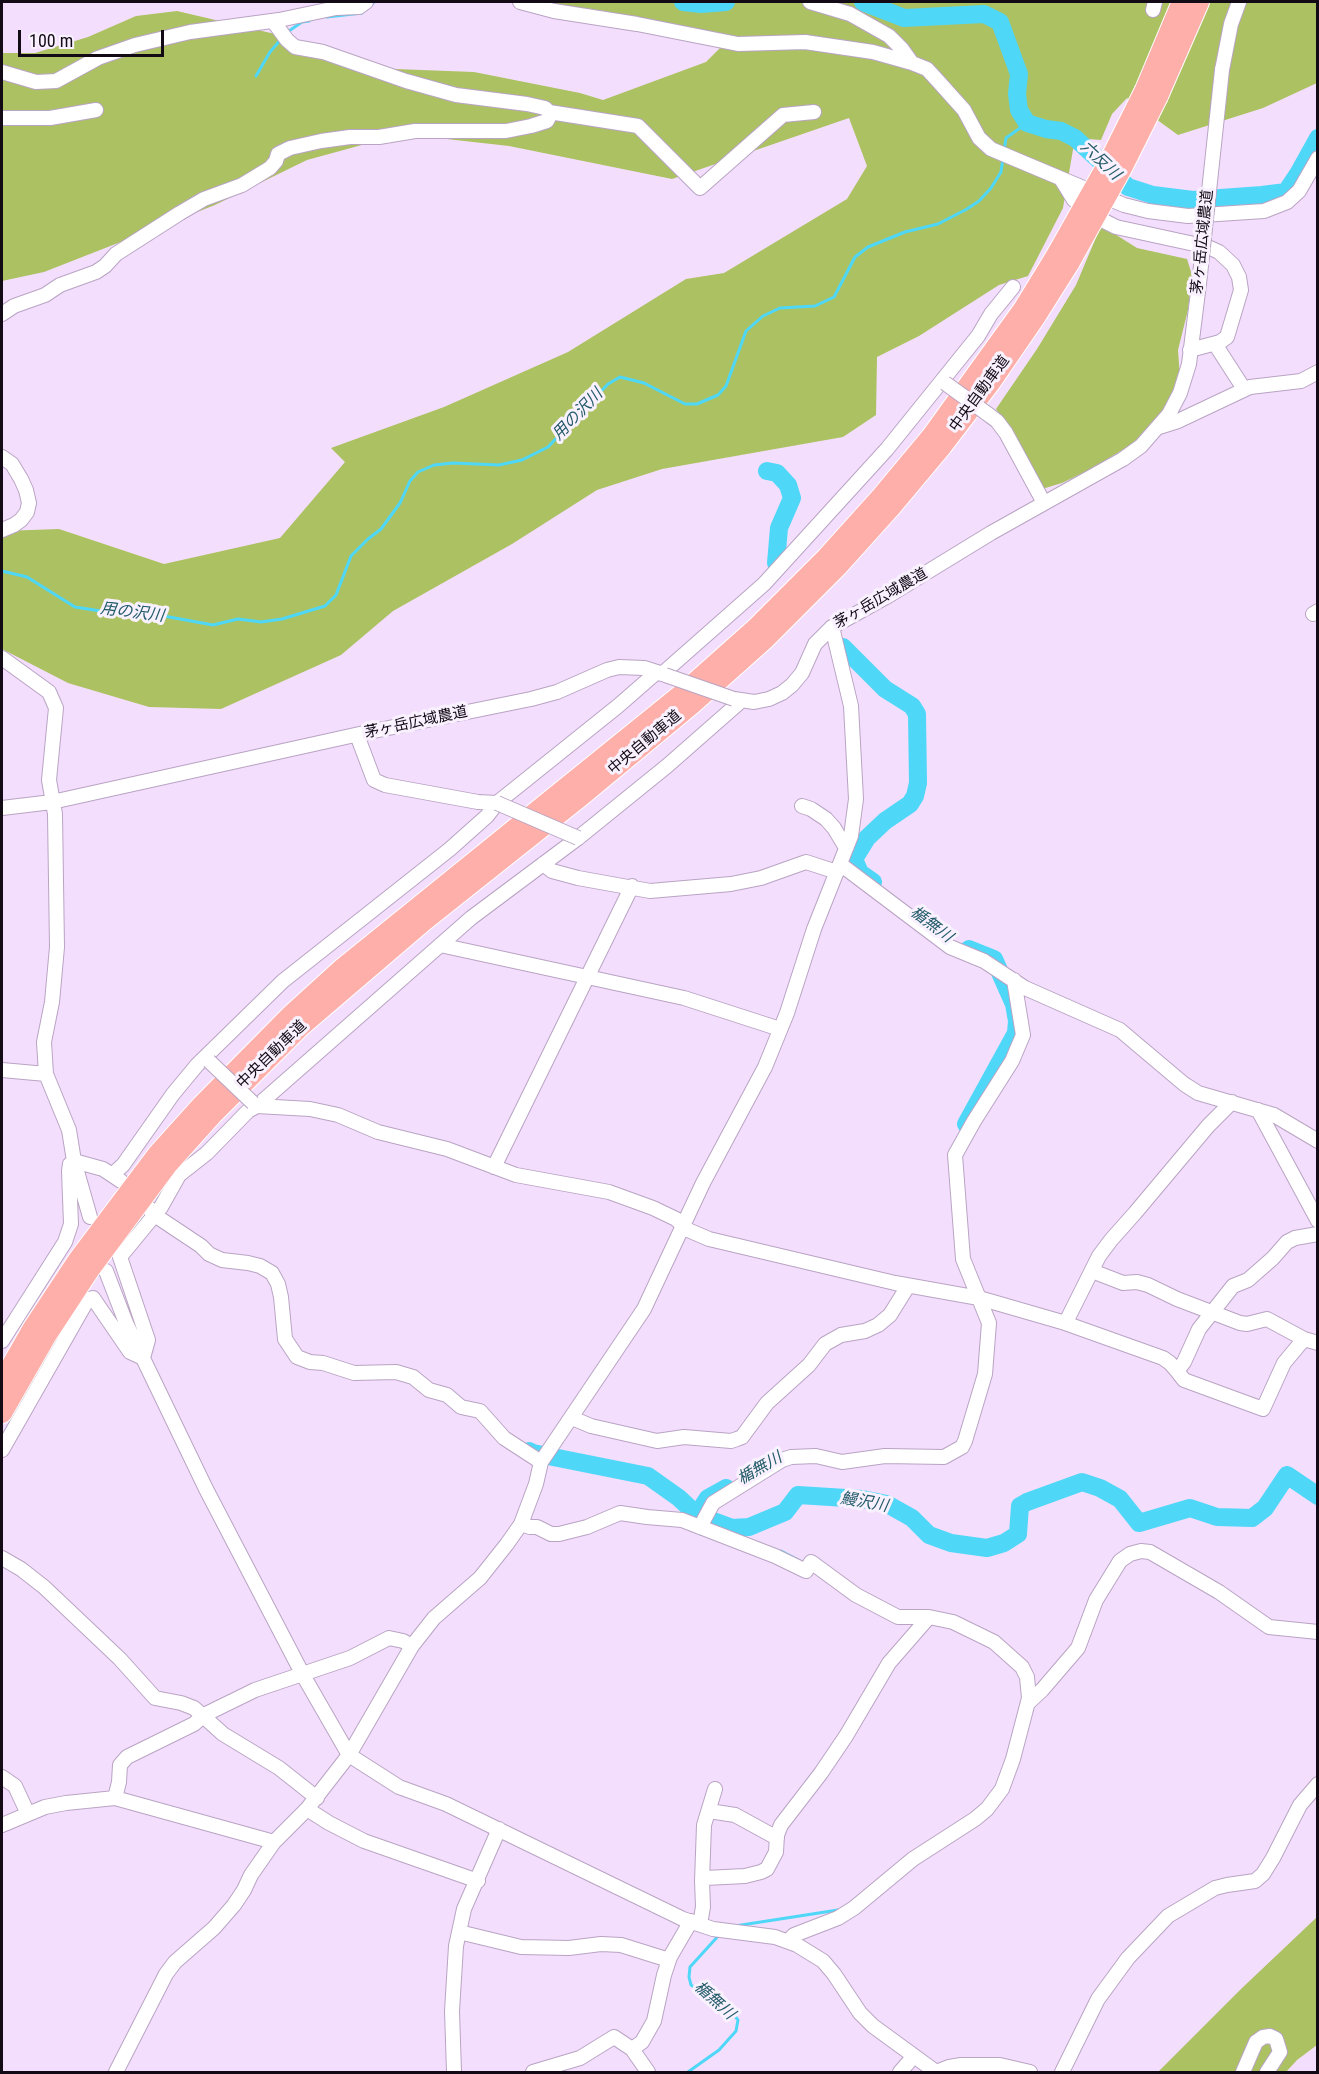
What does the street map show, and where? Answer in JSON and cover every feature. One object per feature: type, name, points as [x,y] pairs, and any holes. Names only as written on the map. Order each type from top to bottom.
[{"type":"highway","name":"中央自動車道","points":[[1151,93],[1182,2]]},
{"type":"highway","name":"中央自動車道","points":[[2,1413],[46,1336],[90,1269],[168,1164],[212,1115],[300,1027],[424,921],[692,704],[765,639],[829,575],[891,507],[990,383],[1036,316],[1110,160],[1151,93],[1199,2]]},
{"type":"highway","name":"中央自動車道","points":[[2,1382],[33,1328],[78,1260],[157,1155],[201,1105],[290,1016],[344,967],[674,700],[763,621],[835,548],[931,437],[1024,308],[1064,258]]},
{"type":"street","points":[[2,72],[36,82],[56,81],[98,58],[135,45],[190,32],[273,21],[336,8],[359,7],[366,2]]},
{"type":"street","points":[[520,2],[546,9],[738,44],[805,42],[873,52],[912,63],[927,69],[933,75],[964,110],[979,138],[991,149],[1124,205],[1148,211],[1188,216],[1264,212],[1287,202],[1299,191],[1317,158]]},
{"type":"street","points":[[810,2],[850,14],[889,36],[912,63]]},
{"type":"street","name":"茅ヶ岳広域農道","points":[[2,808],[52,802],[531,699],[557,692],[619,667],[632,666],[662,673],[738,700],[754,702],[770,699],[782,693],[802,673],[815,644],[832,627],[1123,459],[1141,446],[1169,414],[1180,393],[1189,364],[1222,70],[1231,24],[1239,2]]},
{"type":"street","points":[[273,21],[284,37],[295,47],[323,52],[406,81],[456,95],[527,104],[545,108],[549,112],[638,126],[700,188],[783,116],[814,112]]},
{"type":"street","points":[[2,118],[50,118],[96,110]]},
{"type":"street","points":[[2,314],[14,306],[45,295],[60,285],[96,272],[116,254],[180,213],[204,199],[242,185],[270,168],[276,161],[278,153],[290,148],[350,137],[380,137],[415,131],[507,131],[547,121],[549,112]]},
{"type":"street","points":[[1060,178],[1074,200],[1106,222],[1116,227],[1209,247],[1233,265],[1239,277],[1241,290],[1227,337],[1215,344],[1190,351]]},
{"type":"street","points":[[74,1161],[92,1165],[117,1178],[123,1165],[173,1094],[283,981],[450,849],[487,816],[497,803],[662,673],[764,584],[887,449],[978,336],[991,314],[1013,287]]},
{"type":"street","points":[[1215,344],[1244,389]]},
{"type":"street","points":[[1159,427],[1178,422],[1244,389],[1301,381],[1317,372]]},
{"type":"street","points":[[943,381],[997,421],[1006,433],[1044,503]]},
{"type":"street","points":[[2,530],[21,520],[27,512],[28,503],[21,479],[12,464],[4,460]]},
{"type":"street","points":[[116,2073],[166,1974],[175,1962],[214,1928],[234,1905],[250,1875],[274,1842],[308,1809],[349,1755],[412,1646],[434,1618],[480,1578],[520,1524],[536,1484],[541,1462],[644,1309],[703,1183],[765,1067],[814,928],[851,836],[856,800],[850,706],[832,627]]},
{"type":"street","points":[[2,658],[50,692],[56,708],[49,780],[56,814],[57,947],[44,1042],[46,1074],[69,1130],[74,1161],[90,1217]]},
{"type":"street","points":[[142,1358],[148,1340],[120,1257],[151,1211],[161,1207],[179,1175],[207,1153],[248,1111],[471,918],[578,838],[667,766],[738,700]]},
{"type":"street","points":[[357,735],[374,780],[385,785],[478,802],[497,803],[578,838]]},
{"type":"street","points":[[802,806],[826,819],[846,848]]},
{"type":"street","points":[[543,864],[552,871],[578,878],[650,891],[731,884],[761,878],[806,862],[838,868],[950,947],[984,961],[1026,988],[1120,1030],[1184,1084],[1198,1092],[1275,1114],[1317,1141]]},
{"type":"street","points":[[494,1167],[632,886]]},
{"type":"street","points":[[440,945],[684,998],[780,1029]]},
{"type":"street","points":[[697,1525],[713,1503],[782,1460],[791,1457],[816,1456],[842,1462],[885,1456],[944,1457],[962,1447],[965,1442],[985,1374],[988,1323],[963,1259],[955,1155],[1012,1061],[1023,1035],[1005,975]]},
{"type":"street","points":[[207,1058],[255,1105],[310,1109],[338,1115],[378,1132],[447,1149],[516,1175],[619,1195],[653,1208],[709,1239],[908,1286],[979,1298],[1062,1322],[1163,1358],[1184,1380],[1263,1409],[1284,1363],[1311,1341],[1267,1319],[1247,1324],[1177,1299],[1148,1285],[1137,1282],[1123,1283],[1092,1271]]},
{"type":"street","points":[[2,1070],[46,1074]]},
{"type":"street","points":[[1062,1322],[1067,1320],[1099,1256],[1111,1240],[1208,1126],[1232,1102]]},
{"type":"street","points":[[1258,1110],[1317,1221]]},
{"type":"street","points":[[2,1341],[65,1242],[71,1224],[69,1171],[70,1164],[74,1161]]},
{"type":"street","points":[[151,1211],[209,1254],[222,1260],[254,1264],[272,1273],[281,1297],[285,1340],[297,1357],[354,1373],[396,1372],[413,1377],[429,1390],[447,1395],[461,1407],[480,1411],[504,1438],[541,1462]]},
{"type":"street","points":[[1177,1371],[1184,1362],[1199,1329],[1233,1286],[1248,1280],[1287,1242],[1295,1238],[1317,1234]]},
{"type":"street","points":[[106,1271],[142,1358],[206,1489],[303,1675],[349,1755],[399,1787],[446,1804],[695,1923],[730,1932],[788,1941],[808,1951],[823,1961],[860,2013],[873,2026],[936,2072],[961,2065],[1000,2065],[1030,2073]]},
{"type":"street","points":[[572,1418],[591,1426],[657,1442],[684,1437],[731,1441],[737,1439],[742,1437],[767,1403],[809,1365],[825,1344],[841,1335],[865,1331],[878,1324],[890,1315],[908,1286]]},
{"type":"street","points":[[2,1450],[88,1299],[93,1298],[130,1352],[142,1358]]},
{"type":"street","points":[[520,1524],[537,1527],[551,1534],[559,1534],[587,1527],[620,1513],[682,1520],[775,1556],[806,1571],[810,1565],[888,1614],[898,1617],[928,1617],[962,1626],[994,1642],[1022,1666],[1029,1687],[1028,1703],[1006,1779],[1002,1789],[987,1809],[913,1858],[854,1908],[838,1918],[794,1935],[788,1941]]},
{"type":"street","points":[[1028,1703],[1078,1648],[1096,1600],[1120,1561],[1130,1554],[1141,1551],[1150,1552],[1219,1592],[1269,1627],[1317,1632]]},
{"type":"street","points":[[2,1558],[44,1587],[120,1659],[155,1698],[181,1703],[204,1715],[222,1734],[279,1768],[317,1798]]},
{"type":"street","points":[[702,1881],[705,1878],[745,1876],[767,1869],[776,1852],[781,1825],[846,1736],[889,1663],[928,1617]]},
{"type":"street","points":[[115,1798],[120,1765],[127,1757],[194,1724],[204,1715],[255,1690],[350,1658],[389,1638],[412,1646]]},
{"type":"street","points":[[2,1777],[15,1786],[28,1814]]},
{"type":"street","points":[[1062,2073],[1098,1999],[1128,1958],[1168,1916],[1215,1888],[1255,1881],[1263,1874],[1274,1858],[1300,1805],[1317,1784]]},
{"type":"street","points":[[632,2049],[648,2034],[654,2021],[669,1960],[695,1923],[703,1907],[701,1895],[702,1840],[715,1789]]},
{"type":"street","points":[[6,1820],[45,1807],[115,1798],[274,1842]]},
{"type":"street","points":[[308,1809],[364,1841],[478,1881]]},
{"type":"street","points":[[709,1810],[735,1815],[777,1838]]},
{"type":"street","points":[[454,2073],[452,2011],[456,1946],[464,1909],[499,1829]]},
{"type":"street","points":[[459,1932],[504,1945],[521,1947],[569,1948],[601,1944],[621,1945],[669,1960]]},
{"type":"street","points":[[1243,2073],[1256,2042],[1263,2037],[1270,2036],[1276,2038],[1280,2052],[1267,2073]]},
{"type":"street","points":[[533,2073],[580,2058],[614,2037],[632,2049],[648,2073]]},
{"type":"street","points":[[900,2073],[914,2056]]},
{"type":"green space","points":[[525,2],[1317,2],[1317,83],[1263,108],[1178,135],[1127,98],[1112,114],[1101,140],[1075,138],[1063,208],[1028,276],[999,285],[919,336],[877,357],[876,415],[843,437],[662,469],[597,490],[512,544],[393,611],[341,655],[221,709],[149,707],[68,683],[2,649],[2,531],[59,529],[164,564],[280,538],[345,462],[331,448],[444,407],[568,352],[686,279],[724,273],[847,199],[867,166],[849,118],[672,179],[509,146],[402,134],[307,160],[215,205],[44,272],[2,281],[2,53],[35,53],[88,37],[136,16],[177,11],[275,34],[344,62],[395,69],[474,72],[580,93],[603,100],[706,62],[726,42],[605,11]]},
{"type":"green space","points":[[1100,228],[1110,231],[1137,248],[1187,259],[1192,275],[1188,310],[1178,350],[1180,378],[1169,402],[1153,426],[1129,446],[1091,469],[1062,483],[1042,489],[1021,445],[996,409],[1037,349],[1076,285]]},
{"type":"green space","points":[[1317,1917],[1317,2045],[1297,2060],[1286,2072],[1158,2072],[1241,1989]]},
{"type":"waterway","points":[[367,9],[374,2]]},
{"type":"waterway","name":"六反川","points":[[683,2],[701,4],[726,2]]},
{"type":"waterway","name":"六反川","points":[[863,2],[904,18],[984,14],[1000,22],[1019,74],[1017,94],[1019,110],[1027,123],[1061,131],[1075,138],[1128,187],[1153,195],[1193,200],[1286,192],[1318,138]]},
{"type":"waterway","points":[[327,17],[362,13]]},
{"type":"waterway","points":[[286,33],[302,22],[309,21]]},
{"type":"waterway","points":[[256,76],[270,52],[282,38]]},
{"type":"waterway","name":"用の沢川","points":[[1004,151],[1006,138],[1027,123]]},
{"type":"waterway","name":"用の沢川","points":[[2,571],[27,577],[75,607],[107,612],[142,612],[213,625],[238,619],[261,622],[282,619],[325,606],[336,595],[351,556],[381,529],[400,503],[410,481],[418,472],[434,465],[453,463],[499,465],[522,460],[548,447],[608,384],[620,377],[644,383],[685,404],[697,404],[718,395],[726,386],[746,331],[763,316],[780,308],[815,306],[834,297],[855,257],[868,247],[905,232],[938,224],[979,201],[1001,172],[1003,158]]},
{"type":"waterway","name":"楯無川","points":[[767,471],[777,473],[788,485],[792,498],[779,528],[776,563]]},
{"type":"waterway","name":"楯無川","points":[[843,647],[885,689],[912,706],[917,714],[918,783],[915,796],[910,804],[885,821],[867,838],[854,859],[860,873],[873,882]]},
{"type":"waterway","name":"楯無川","points":[[966,1124],[1016,1033],[1017,1021],[1014,1004],[994,959],[969,949]]},
{"type":"waterway","name":"鰻沢川","points":[[529,1451],[648,1476],[679,1498],[697,1515],[732,1528],[749,1527],[785,1512],[798,1495],[862,1499],[887,1504],[912,1518],[929,1535],[951,1543],[987,1548],[1004,1543],[1018,1534],[1020,1506],[1082,1482],[1100,1488],[1120,1499],[1139,1523],[1190,1508],[1217,1517],[1252,1518],[1265,1508],[1287,1475],[1318,1496]]},
{"type":"waterway","name":"楯無川","points":[[697,1515],[708,1498],[726,1488]]},
{"type":"waterway","name":"楯無川","points":[[698,1531],[700,1534],[710,1536]]},
{"type":"waterway","name":"楯無川","points":[[781,1551],[804,1563]]},
{"type":"waterway","name":"楯無川","points":[[735,1926],[838,1910]]},
{"type":"waterway","name":"楯無川","points":[[688,2072],[719,2050],[736,2031],[738,2020],[730,2010],[691,1985],[689,1977],[690,1967],[720,1934]]}]
